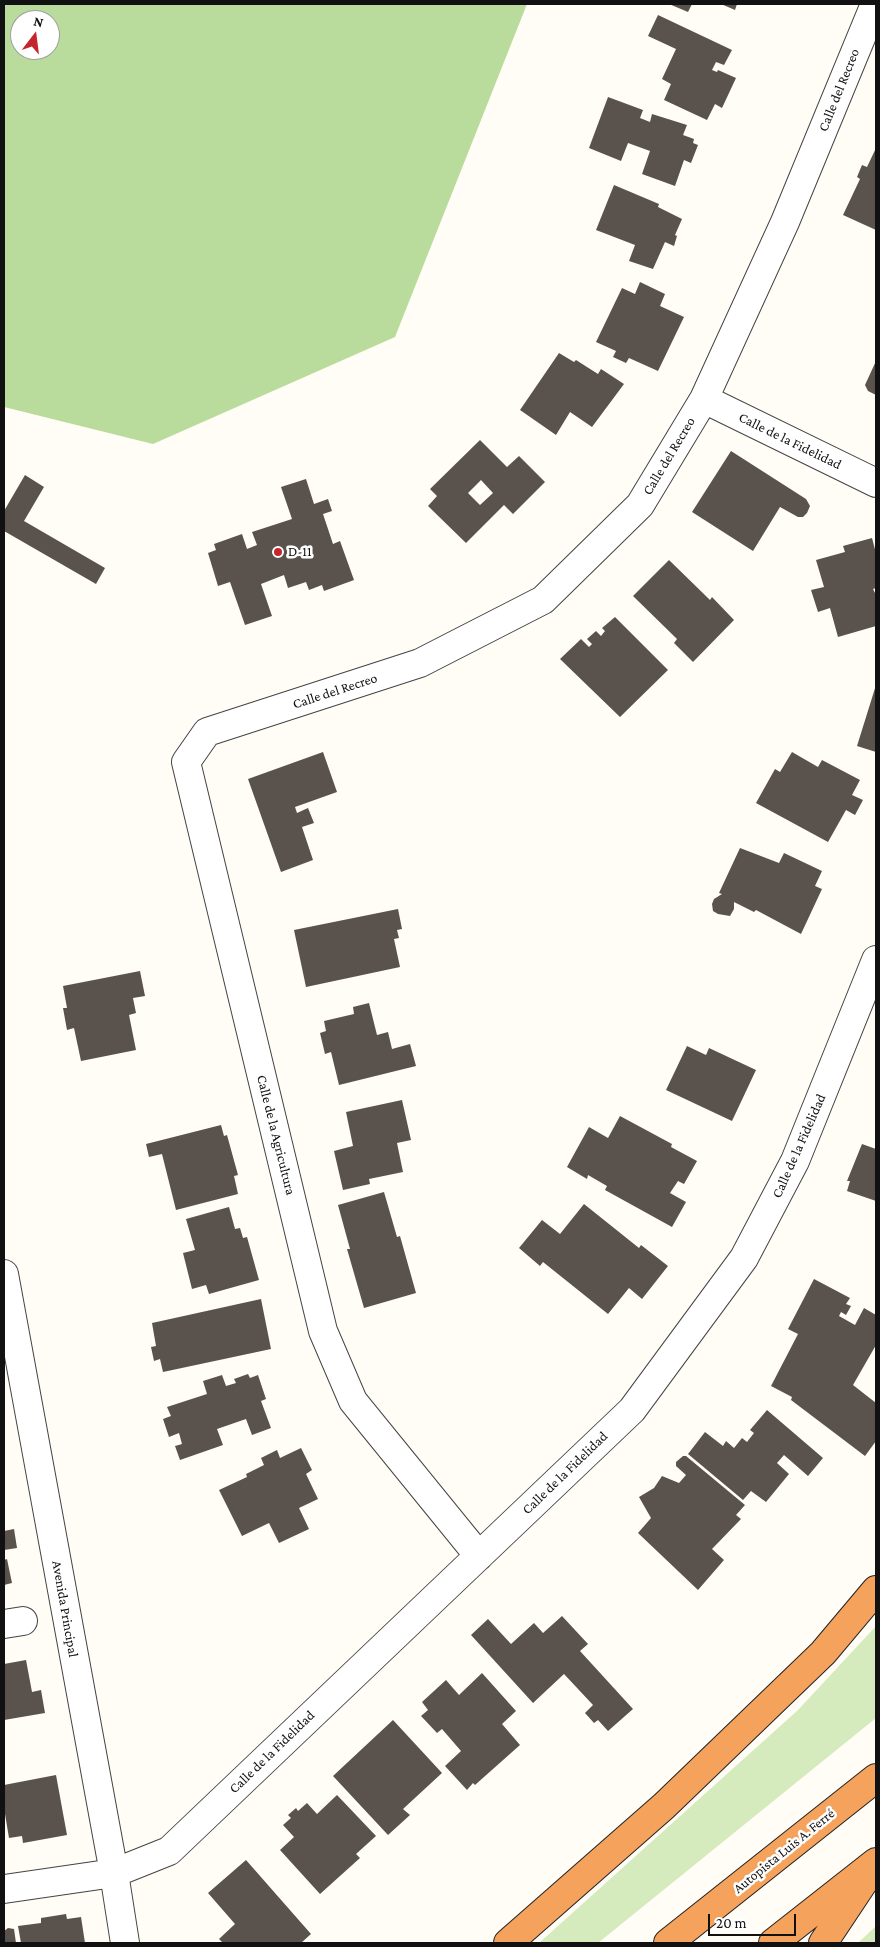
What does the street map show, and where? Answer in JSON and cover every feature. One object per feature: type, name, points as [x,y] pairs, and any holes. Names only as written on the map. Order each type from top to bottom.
[{"type":"highway","points":[[508,1943],[664,1806],[823,1653],[876,1590]]},
{"type":"highway","name":"Autopista Luis A. Ferré","points":[[668,1943],[876,1778]]},
{"type":"highway","points":[[773,1943],[876,1863]]},
{"type":"highway","points":[[823,1943],[876,1863]]},
{"type":"street","name":"Calle del Recreo","points":[[261,715],[420,663],[543,600],[640,505],[704,398],[785,222],[875,4]]},
{"type":"street","name":"Calle de la Fidelidad","points":[[704,398],[876,483]]},
{"type":"street","name":"Calle de la Agricultura","points":[[261,715],[207,732],[186,762],[323,1331],[353,1401],[479,1556]]},
{"type":"street","name":"Calle de la Fidelidad","points":[[4,1889],[114,1873],[169,1851],[632,1410],[744,1258],[795,1161],[876,960]]},
{"type":"street","name":"Avenida Principal","points":[[4,1274],[114,1873],[125,1943]]},
{"type":"green space","points":[[4,4],[527,4],[395,337],[153,444],[4,407]]},
{"type":"green space","points":[[876,1626],[876,1718],[598,1943],[539,1943],[798,1710]]},
{"type":"green space","points":[[876,1926],[876,1943],[858,1943]]},
{"type":"building","points":[[669,4],[692,4],[688,12]]},
{"type":"building","points":[[721,4],[737,4],[735,10]]},
{"type":"building","points":[[658,15],[732,50],[724,65],[716,62],[712,70],[717,72],[718,70],[736,78],[722,108],[715,104],[707,120],[664,100],[671,84],[662,79],[676,49],[648,36]]},
{"type":"building","points":[[608,97],[643,110],[640,118],[650,122],[652,114],[687,125],[683,135],[694,139],[693,143],[698,145],[691,163],[684,160],[675,186],[642,174],[650,151],[628,143],[621,161],[589,148]]},
{"type":"building","points":[[876,148],[876,230],[843,215],[860,179],[857,177],[862,165],[867,167]]},
{"type":"building","points":[[614,185],[659,204],[658,207],[682,219],[675,235],[677,236],[674,246],[665,242],[653,269],[629,261],[635,245],[596,230]]},
{"type":"building","points":[[640,282],[665,294],[660,306],[684,317],[658,371],[629,358],[626,363],[613,357],[616,351],[596,342],[622,288],[635,294]]},
{"type":"building","points":[[559,353],[574,362],[576,360],[598,374],[601,369],[624,384],[592,427],[570,412],[556,435],[520,410]]},
{"type":"building","points":[[876,361],[876,395],[868,391],[865,385]]},
{"type":"building","points":[[480,440],[507,467],[519,456],[545,482],[513,514],[504,505],[466,543],[428,506],[437,496],[430,489]],"holes":[[[481,480],[493,493],[480,505],[468,493]]]},
{"type":"building","points":[[731,451],[806,499],[810,506],[803,517],[798,517],[780,507],[753,551],[692,512]]},
{"type":"building","points":[[25,475],[44,487],[24,521],[105,568],[96,584],[4,531],[4,511]]},
{"type":"building","name":"D-11","points":[[306,479],[314,504],[328,499],[332,511],[323,514],[333,544],[340,541],[354,580],[324,591],[322,585],[309,590],[306,582],[288,588],[284,575],[261,584],[272,616],[245,625],[230,582],[218,586],[208,553],[216,550],[214,544],[242,534],[247,549],[257,545],[252,532],[292,519],[281,487]]},
{"type":"building","points":[[872,538],[876,553],[876,588],[873,589],[876,595],[876,626],[838,637],[830,608],[818,612],[811,590],[824,587],[816,560],[845,552],[843,546]]},
{"type":"building","points":[[669,560],[710,600],[712,597],[734,620],[693,662],[674,643],[677,639],[633,596]]},
{"type":"building","points":[[615,617],[668,670],[620,717],[560,659],[581,639],[589,647],[592,644],[587,639],[596,631],[601,636],[605,631],[602,628]]},
{"type":"building","points":[[876,685],[876,752],[857,746]]},
{"type":"building","points":[[323,752],[337,792],[295,807],[297,813],[308,808],[314,823],[302,827],[313,860],[281,872],[248,779]]},
{"type":"building","points":[[792,752],[818,767],[822,760],[860,780],[852,795],[863,800],[855,815],[846,810],[828,842],[756,803],[775,769],[780,772]]},
{"type":"building","points":[[740,848],[779,863],[784,853],[822,871],[815,886],[822,889],[801,934],[756,910],[754,912],[734,902],[734,909],[730,916],[713,911],[712,904],[714,899],[722,894],[719,893]]},
{"type":"building","points":[[398,909],[402,929],[397,930],[399,938],[394,939],[400,967],[306,987],[294,930]]},
{"type":"building","points":[[140,971],[145,996],[133,998],[136,1013],[129,1015],[136,1050],[81,1061],[74,1028],[67,1030],[63,1008],[67,1008],[63,986]]},
{"type":"building","points":[[369,1003],[377,1035],[388,1032],[392,1049],[410,1044],[416,1066],[339,1085],[331,1052],[325,1054],[320,1033],[326,1031],[324,1021],[354,1014],[353,1007]]},
{"type":"building","points":[[687,1046],[706,1055],[709,1048],[756,1070],[732,1121],[666,1090]]},
{"type":"building","points":[[402,1100],[411,1140],[397,1143],[403,1172],[369,1179],[370,1184],[343,1190],[334,1151],[353,1146],[346,1112]]},
{"type":"building","points":[[620,1116],[672,1144],[671,1147],[697,1161],[684,1184],[678,1181],[670,1193],[686,1202],[672,1227],[605,1190],[607,1186],[588,1175],[587,1179],[567,1167],[589,1127],[608,1138]]},
{"type":"building","points":[[221,1125],[224,1136],[227,1135],[238,1175],[234,1176],[238,1194],[176,1210],[162,1154],[149,1157],[146,1144]]},
{"type":"building","points":[[862,1144],[876,1149],[876,1201],[847,1191],[850,1181],[847,1181]]},
{"type":"building","points":[[384,1192],[397,1237],[400,1236],[416,1293],[364,1308],[347,1249],[350,1249],[338,1205]]},
{"type":"building","points":[[584,1204],[639,1248],[641,1245],[668,1266],[642,1299],[629,1288],[608,1314],[543,1262],[540,1266],[519,1248],[542,1220],[560,1234]]},
{"type":"building","points":[[229,1207],[235,1229],[240,1228],[243,1238],[247,1237],[259,1280],[209,1294],[206,1285],[192,1289],[183,1253],[195,1250],[186,1219]]},
{"type":"building","points":[[814,1279],[850,1298],[846,1304],[851,1306],[846,1315],[841,1312],[839,1316],[855,1325],[864,1308],[876,1315],[876,1345],[853,1385],[876,1403],[876,1441],[865,1456],[791,1400],[792,1397],[771,1386],[798,1334],[788,1329]]},
{"type":"building","points":[[261,1299],[271,1349],[163,1372],[160,1359],[154,1361],[151,1347],[156,1346],[152,1323]]},
{"type":"building","points":[[248,1374],[250,1378],[258,1375],[266,1399],[261,1401],[271,1428],[252,1435],[246,1419],[217,1429],[223,1445],[180,1460],[175,1446],[182,1444],[179,1433],[169,1437],[163,1419],[171,1416],[167,1407],[207,1394],[203,1381],[222,1375],[226,1386],[236,1383],[234,1379]]},
{"type":"building","points":[[767,1410],[823,1458],[808,1476],[784,1455],[777,1463],[789,1474],[766,1502],[751,1491],[743,1500],[688,1454],[705,1432],[723,1446],[726,1441],[734,1448],[742,1438],[747,1442],[754,1433],[750,1430]]},
{"type":"building","points":[[301,1448],[312,1470],[306,1474],[318,1499],[299,1508],[309,1529],[279,1543],[269,1523],[242,1536],[219,1490],[247,1477],[246,1474],[264,1465],[261,1458],[277,1450],[280,1458]]},
{"type":"building","points":[[683,1456],[686,1456],[745,1505],[736,1515],[741,1519],[712,1549],[724,1560],[698,1590],[638,1533],[651,1518],[639,1497],[654,1488],[662,1476],[679,1483],[686,1475],[676,1466],[676,1462]]},
{"type":"building","points":[[14,1529],[17,1548],[4,1550],[4,1531]]},
{"type":"building","points":[[7,1559],[12,1583],[4,1585],[4,1560]]},
{"type":"building","points":[[562,1616],[588,1644],[580,1651],[633,1709],[608,1731],[598,1720],[594,1723],[585,1713],[593,1705],[564,1674],[533,1703],[471,1635],[488,1619],[511,1644],[534,1623],[543,1633]]},
{"type":"building","points":[[26,1660],[32,1692],[41,1690],[45,1713],[4,1720],[4,1664]]},
{"type":"building","points":[[482,1673],[516,1711],[502,1724],[520,1745],[467,1790],[445,1766],[461,1751],[442,1729],[437,1733],[421,1716],[428,1710],[422,1702],[446,1680],[459,1695]]},
{"type":"building","points":[[393,1720],[442,1773],[403,1809],[410,1815],[388,1835],[333,1776]]},
{"type":"building","points":[[56,1775],[67,1835],[23,1843],[22,1836],[9,1838],[4,1808],[4,1785]]},
{"type":"building","points":[[337,1795],[376,1836],[356,1854],[360,1858],[320,1894],[280,1850],[294,1837],[283,1825],[291,1818],[288,1815],[296,1808],[298,1811],[307,1803],[317,1814]]},
{"type":"building","points":[[246,1860],[311,1934],[301,1943],[223,1943],[219,1939],[235,1924],[208,1893]]},
{"type":"building","points":[[66,1914],[67,1919],[81,1917],[85,1943],[21,1943],[18,1926],[41,1923],[41,1918]]},
{"type":"building","points":[[8,1928],[14,1929],[16,1943],[4,1943],[4,1931]]},
{"type":"place","name":"D-11","points":[[278,552]]}]
